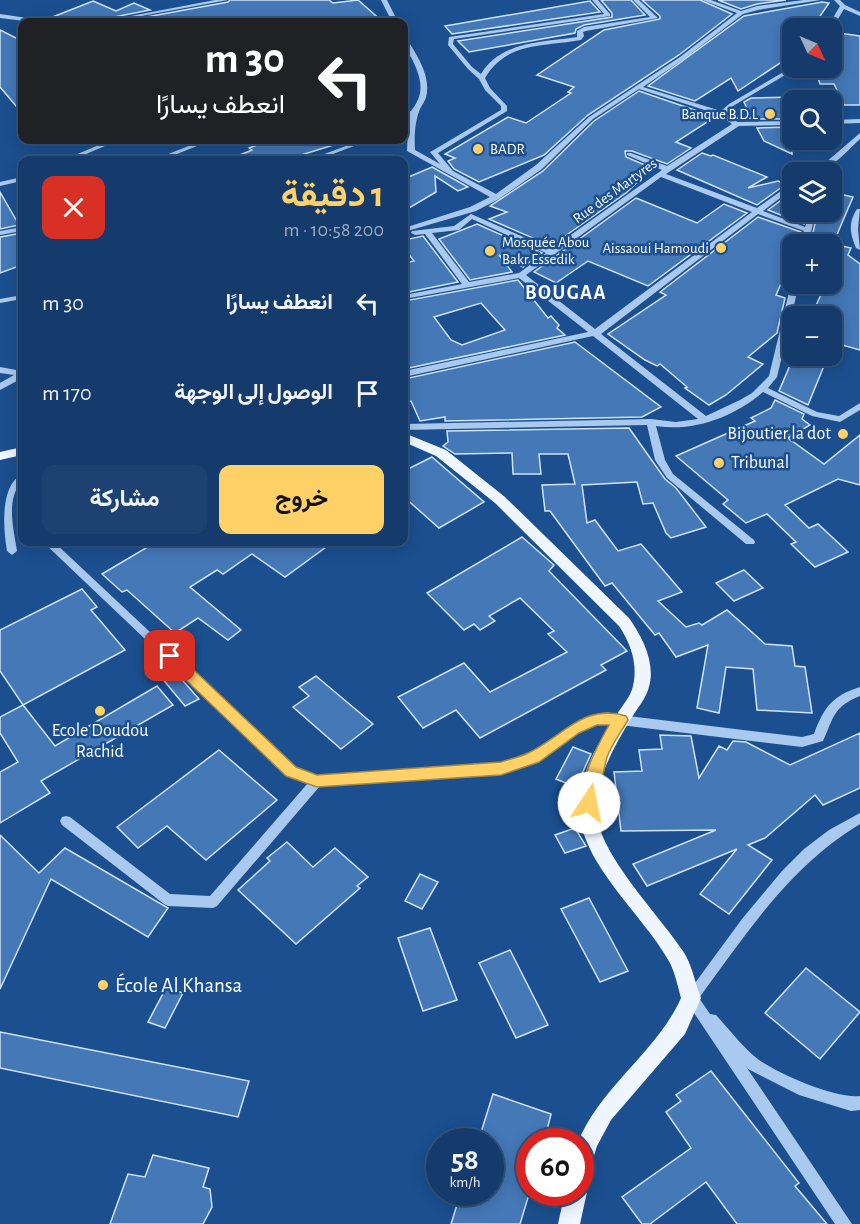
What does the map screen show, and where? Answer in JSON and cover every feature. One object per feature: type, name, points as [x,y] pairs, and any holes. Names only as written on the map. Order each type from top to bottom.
[{"type":"main road","points":[[408,439],[441,453],[500,500],[624,622],[635,638],[643,664],[641,689],[601,753],[590,791],[588,815],[594,838],[614,872],[678,959],[690,998],[678,1027],[604,1113],[594,1132]]},
{"type":"main road","points":[[0,456],[18,452]]},
{"type":"main road","points":[[569,1224],[573,1206]]},
{"type":"street","points":[[124,18],[225,0]]},
{"type":"street","points":[[384,0],[393,18]]},
{"type":"street","points":[[450,172],[435,152],[504,111],[504,106],[487,89],[482,78],[470,69],[450,44],[451,38],[608,15],[595,0]]},
{"type":"street","points":[[482,78],[486,68],[518,47],[579,39],[582,36],[580,32],[584,29],[655,18],[636,0]]},
{"type":"street","points":[[705,0],[741,13]]},
{"type":"street","points":[[408,234],[456,228],[472,213],[539,167],[591,118],[682,58],[741,13],[757,8],[818,0]]},
{"type":"street","points":[[834,18],[841,2],[860,14]]},
{"type":"street","points":[[0,16],[18,19]]},
{"type":"street","points":[[408,46],[424,79],[422,103],[416,112],[411,128],[411,151],[496,196]]},
{"type":"street","points":[[722,114],[731,105],[782,75]]},
{"type":"street","points":[[638,87],[722,114],[737,124],[782,123]]},
{"type":"street","points":[[408,118],[416,112]]},
{"type":"street","points":[[842,122],[860,121]]},
{"type":"street","name":"Rue des Martyres","points":[[408,296],[521,275],[664,172],[737,124]]},
{"type":"street","points":[[833,162],[860,135]]},
{"type":"street","points":[[77,156],[106,144]]},
{"type":"street","points":[[167,156],[199,144]]},
{"type":"street","points":[[323,156],[356,144]]},
{"type":"street","points":[[628,154],[664,172],[807,230]]},
{"type":"street","points":[[0,184],[18,180]]},
{"type":"street","points":[[408,373],[596,333],[782,192]]},
{"type":"street","points":[[408,229],[472,213],[553,253]]},
{"type":"street","points":[[859,213],[852,230],[860,248]]},
{"type":"street","points":[[806,234],[810,222]]},
{"type":"street","points":[[0,233],[18,230]]},
{"type":"street","points":[[427,232],[467,285]]},
{"type":"street","points":[[521,275],[704,419]]},
{"type":"street","points":[[408,427],[651,422],[680,425],[704,419],[735,408],[763,389],[773,377],[793,294]]},
{"type":"street","points":[[0,302],[18,298]]},
{"type":"street","points":[[0,370],[18,376]]},
{"type":"street","points":[[0,387],[18,379]]},
{"type":"street","points":[[763,389],[815,414],[840,419],[860,406]]},
{"type":"street","points":[[651,422],[660,460],[670,476],[750,542]]},
{"type":"street","points":[[12,551],[4,500],[7,489],[18,480]]},
{"type":"street","points":[[52,546],[291,771],[317,781],[501,769],[534,758],[574,729],[596,719],[802,742],[819,738],[827,715],[836,702],[860,691]]},
{"type":"street","points":[[66,821],[168,900],[213,902],[317,781]]},
{"type":"street","points":[[690,998],[791,868],[846,825],[860,818]]},
{"type":"street","points":[[690,998],[753,1064],[799,1088],[851,1104],[860,1102]]},
{"type":"street","points":[[690,998],[844,1224]]},
{"type":"building","points":[[230,0],[329,0],[333,3],[358,0],[378,18],[141,18]]},
{"type":"building","points":[[601,0],[631,0],[645,15],[584,25],[576,29],[575,33],[469,52],[458,41],[612,17],[612,13]]},
{"type":"building","points":[[642,0],[700,0],[732,14],[679,55],[588,115],[544,155],[479,182],[454,169],[448,161],[455,158],[445,154],[508,117],[526,123],[571,93],[568,92],[574,87],[537,75],[604,30],[660,19],[660,16]]},
{"type":"building","points":[[718,0],[786,0],[741,9]]},
{"type":"building","points":[[93,1],[116,11],[134,3],[150,10],[109,18],[50,18]]},
{"type":"building","points":[[590,1],[600,12],[452,34],[445,26]]},
{"type":"building","points":[[822,2],[829,3],[819,18],[782,18],[782,62],[738,91],[731,78],[695,101],[648,86],[744,16]]},
{"type":"building","points":[[0,30],[18,39],[18,108],[0,87]]},
{"type":"building","points":[[842,33],[860,36],[860,105],[844,105],[842,90],[837,90],[834,84],[820,84],[818,78],[842,78]]},
{"type":"building","points":[[639,91],[715,117],[676,142],[691,148],[667,164],[632,151],[625,151],[626,157],[652,168],[626,193],[551,246],[489,219],[507,212],[490,206],[543,171],[594,121]]},
{"type":"building","points":[[782,97],[782,119],[752,119],[744,102],[751,98]]},
{"type":"building","points":[[782,127],[782,149],[764,141],[757,128]]},
{"type":"building","points":[[260,144],[337,144],[298,156],[237,156],[252,150],[249,148]]},
{"type":"building","points":[[702,153],[713,155],[767,177],[748,188],[778,181],[782,182],[782,187],[757,205],[677,170]]},
{"type":"building","points":[[432,167],[468,187],[458,191],[435,176],[436,192],[408,209],[408,176]]},
{"type":"building","points":[[0,192],[18,225],[0,229]]},
{"type":"building","points":[[842,194],[853,197],[837,234],[812,234],[816,222],[842,222]]},
{"type":"building","points":[[636,198],[697,223],[724,204],[747,213],[648,286],[588,261],[556,283],[534,272]]},
{"type":"building","points":[[782,200],[782,215],[768,210]]},
{"type":"building","points":[[758,217],[801,232],[800,234],[782,234],[782,282],[776,295],[785,298],[777,333],[748,357],[763,364],[726,395],[709,405],[685,388],[687,387],[660,364],[657,366],[645,360],[608,334],[666,295],[660,292]]},
{"type":"building","name":"Mosquée Abou Bakr Essedik","points":[[477,224],[542,253],[523,267],[499,255],[512,272],[470,280],[439,239]]},
{"type":"building","points":[[18,234],[18,266],[0,273],[0,237]]},
{"type":"building","points":[[423,236],[458,282],[408,292],[408,262],[414,261],[408,253],[408,239]]},
{"type":"building","points":[[842,246],[851,248],[848,255],[860,264],[860,350],[842,345],[842,306],[816,306],[821,294],[842,294]]},
{"type":"building","points":[[518,280],[548,318],[551,316],[559,325],[557,328],[565,335],[408,368],[408,300]],"holes":[[[481,303],[505,330],[462,345],[451,340],[434,317]]]},
{"type":"building","points":[[575,342],[661,407],[642,417],[445,421],[445,417],[420,421],[411,401],[408,401],[408,378]]},
{"type":"building","points":[[790,366],[824,366],[808,405],[779,391]]},
{"type":"building","points":[[775,400],[804,414],[802,419],[810,425],[788,438],[824,464],[860,435],[860,485],[838,479],[785,505],[809,528],[818,524],[848,552],[815,567],[791,544],[796,542],[767,514],[746,523],[723,504],[728,500],[676,456],[755,421],[751,418],[771,408]]},
{"type":"building","points":[[629,428],[665,479],[676,488],[706,527],[671,538],[666,533],[653,503],[643,504],[637,482],[582,485],[587,523],[595,520],[618,551],[641,544],[682,592],[658,601],[686,627],[699,623],[702,625],[727,610],[765,644],[792,646],[795,666],[805,667],[812,713],[757,710],[753,669],[726,667],[719,713],[697,708],[708,645],[676,657],[659,633],[655,635],[612,583],[605,586],[550,511],[545,511],[542,485],[575,484],[568,454],[539,454],[541,474],[513,474],[512,453],[455,454],[443,446],[448,442],[447,431]]},
{"type":"building","points":[[432,457],[484,502],[439,528],[408,501],[408,469]]},
{"type":"building","points":[[522,537],[554,565],[549,571],[627,651],[601,665],[606,670],[480,738],[456,710],[423,728],[398,697],[464,663],[490,692],[567,652],[548,634],[554,631],[520,598],[489,616],[495,621],[480,630],[474,624],[464,630],[427,593]]},
{"type":"building","points":[[149,546],[328,546],[285,577],[252,554],[223,574],[217,570],[190,587],[241,630],[228,640],[198,618],[175,633],[127,590],[122,592],[102,574]]},
{"type":"building","points":[[744,570],[763,588],[734,601],[716,583]]},
{"type":"building","points":[[82,589],[97,607],[91,610],[125,650],[23,705],[0,671],[0,630]]},
{"type":"building","points":[[166,662],[199,699],[185,706],[156,671]]},
{"type":"building","points":[[316,676],[373,724],[341,749],[293,707],[309,696],[299,687]]},
{"type":"building","points":[[157,686],[173,705],[41,781],[50,793],[0,823],[0,772],[18,762],[0,733],[0,717],[23,705],[55,746]]},
{"type":"building","points":[[860,733],[860,788],[823,805],[815,795],[765,838],[748,845],[772,860],[729,914],[700,894],[737,849],[647,886],[633,864],[716,830],[621,831],[614,772],[642,771],[639,750],[662,749],[660,735],[691,736],[699,778],[719,746],[727,750],[733,741],[746,742],[790,765]]},
{"type":"building","points":[[573,747],[591,754],[576,787],[556,779]]},
{"type":"building","points":[[219,750],[277,800],[206,860],[167,826],[138,848],[117,827]]},
{"type":"building","points":[[575,828],[586,846],[565,853],[555,835]]},
{"type":"building","points":[[0,835],[39,873],[65,848],[168,908],[148,937],[51,879],[0,989]]},
{"type":"building","points":[[287,842],[313,867],[335,848],[368,877],[357,886],[360,888],[296,944],[238,890],[270,861],[267,858]]},
{"type":"building","points":[[420,874],[438,882],[422,909],[405,901]]},
{"type":"building","points":[[589,898],[628,971],[600,982],[561,909]]},
{"type":"building","points":[[430,928],[457,1000],[423,1011],[398,938]]},
{"type":"building","points":[[510,950],[548,1025],[516,1038],[479,963]]},
{"type":"building","points":[[806,968],[860,1012],[820,1059],[765,1013]]},
{"type":"building","points":[[166,988],[183,993],[165,1028],[148,1022]]},
{"type":"building","points":[[0,1032],[249,1081],[238,1117],[0,1068]]},
{"type":"building","points":[[711,1071],[799,1183],[795,1186],[827,1224],[737,1224],[706,1182],[650,1224],[642,1224],[622,1197],[691,1148],[666,1112],[681,1101],[676,1095]]},
{"type":"building","points":[[493,1094],[551,1114],[548,1128],[516,1128],[516,1206],[525,1206],[520,1224],[451,1224],[457,1206],[504,1206],[504,1128],[482,1128]]},
{"type":"building","points":[[153,1155],[209,1168],[203,1187],[210,1189],[212,1207],[203,1224],[110,1224],[128,1174],[145,1177]]},
{"type":"place","name":"Banque B.D.L","points":[[770,114]]},
{"type":"place","name":"BADR","points":[[478,149]]},
{"type":"place","name":"Aissaoui Hamoudi","points":[[721,248]]},
{"type":"place","name":"Mosquée Abou Bakr Essedik","points":[[490,251]]},
{"type":"place","name":"Bijoutier la dot","points":[[843,434]]},
{"type":"place","name":"Tribunal","points":[[719,463]]},
{"type":"place","name":"Ecole Doudou Rachid","points":[[100,711]]},
{"type":"place","name":"École Al Khansa","points":[[103,985]]},
{"type":"district","name":"BOUGAA","points":[[566,293]]},
{"type":"route","points":[[170,656],[291,771],[317,781],[501,769],[534,758],[574,729],[596,719],[620,720],[601,753],[590,791],[589,803]]}]
